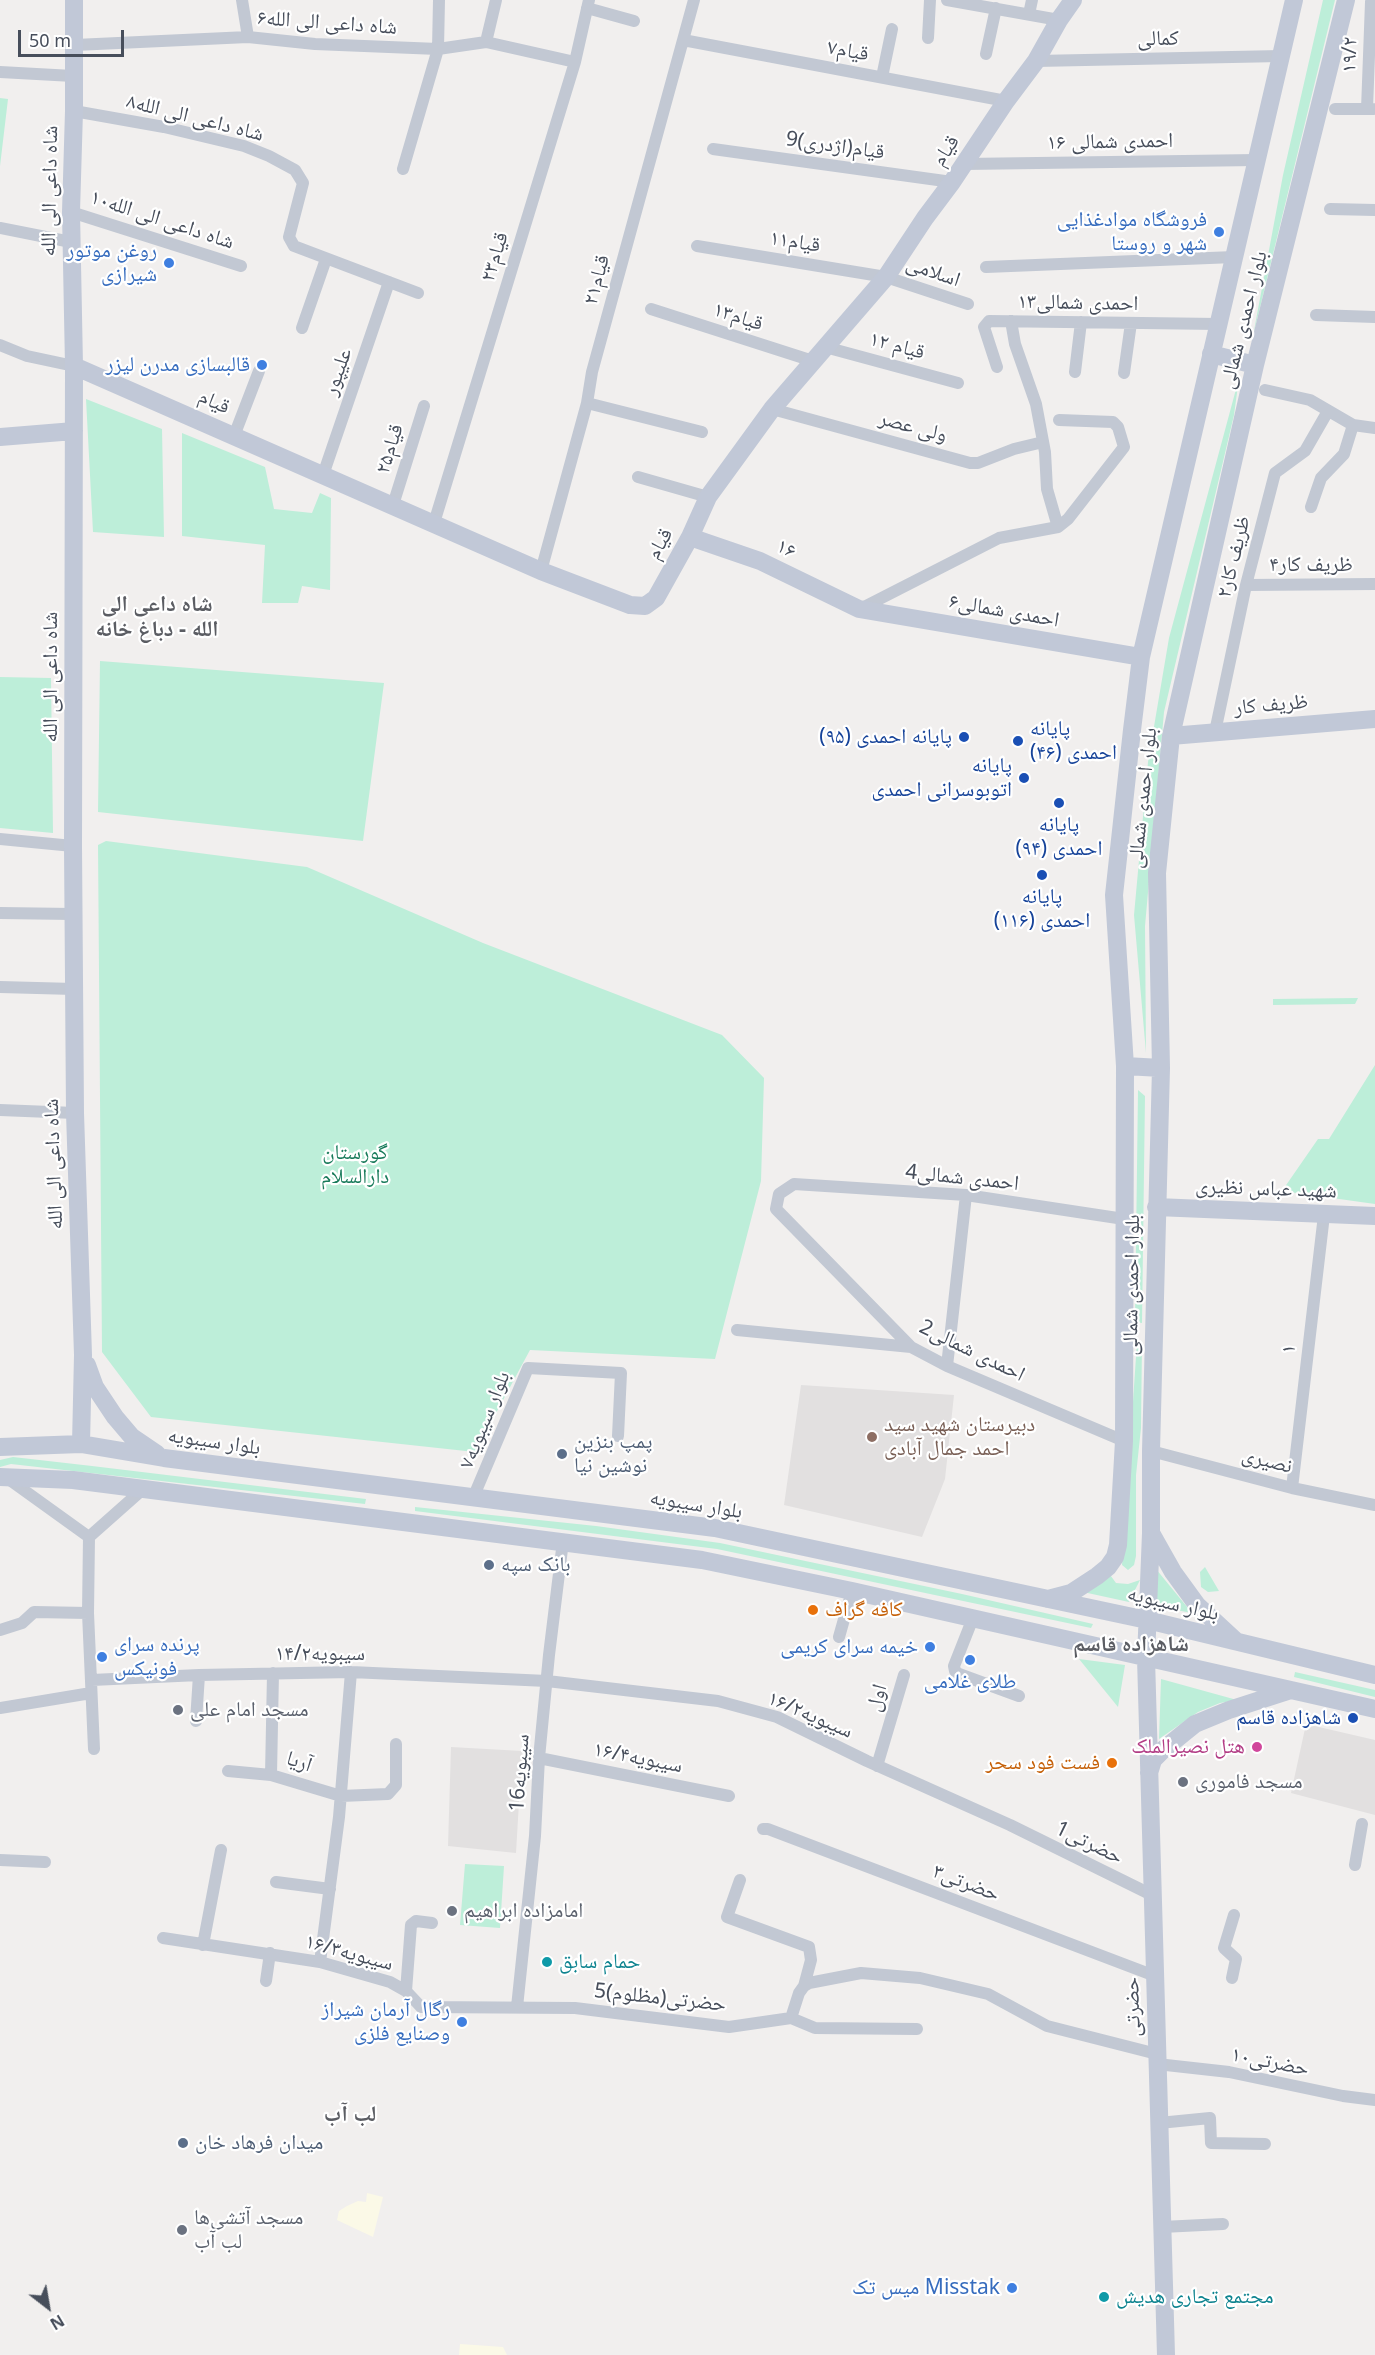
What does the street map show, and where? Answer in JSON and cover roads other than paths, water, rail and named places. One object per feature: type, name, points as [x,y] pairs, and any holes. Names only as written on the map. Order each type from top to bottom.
[{"type":"main road","name":"شاه داعی الی الله","points":[[74,0],[71,212],[74,366],[73,914],[75,1113],[83,1355],[81,1444]]},
{"type":"main road","name":"قیام","points":[[74,366],[542,571],[630,605],[645,606],[656,598],[690,537],[708,497],[772,409],[886,277],[1006,101],[1036,61],[1073,0]]},
{"type":"main road","name":"بلوار احمدی شمالی","points":[[1048,1599],[1071,1593],[1108,1567],[1115,1557],[1120,1532],[1124,1441],[1125,1066],[1114,895],[1141,657],[1294,0]]},
{"type":"main road","name":"بلوار احمدی شمالی","points":[[1146,1658],[1151,1533],[1156,1208],[1161,1068],[1157,873],[1171,736],[1255,365],[1346,0]]},
{"type":"main road","points":[[1211,354],[1255,365]]},
{"type":"main road","points":[[0,437],[74,431]]},
{"type":"main road","name":"۱۶","points":[[690,537],[760,561],[859,609]]},
{"type":"main road","name":"احمدی شمالی۶","points":[[859,609],[1141,657]]},
{"type":"main road","name":"ظریف کار","points":[[1171,736],[1375,719]]},
{"type":"main road","points":[[1125,1066],[1161,1068]]},
{"type":"main road","name":"شهید عباس نظیری","points":[[1156,1208],[1375,1216]]},
{"type":"main road","points":[[83,1355],[95,1387],[115,1418],[132,1437],[164,1458]]},
{"type":"main road","name":"بلوار سیبویه","points":[[0,1446],[81,1444],[164,1458],[715,1528],[1147,1620],[1375,1675]]},
{"type":"main road","points":[[2,1477],[73,1480],[702,1560],[973,1618],[1375,1709]]},
{"type":"main road","points":[[391,1520],[394,1488]]},
{"type":"main road","points":[[1151,1533],[1173,1572],[1197,1605],[1239,1643]]},
{"type":"main road","name":"حضرتی","points":[[1146,1658],[1166,2355]]},
{"type":"main road","points":[[1148,1774],[1154,1761],[1164,1749],[1195,1724],[1229,1710],[1292,1690]]},
{"type":"street","points":[[242,0],[248,37]]},
{"type":"street","points":[[403,169],[438,49],[439,0]]},
{"type":"street","points":[[486,42],[496,0]]},
{"type":"street","name":"قیام۲۱","points":[[542,571],[587,404],[592,372],[694,0]]},
{"type":"street","points":[[928,38],[930,0]]},
{"type":"street","points":[[947,0],[988,5],[1059,20]]},
{"type":"street","points":[[1029,14],[1032,0]]},
{"type":"street","name":"۱۹/۲","points":[[1371,2],[1371,109]]},
{"type":"street","points":[[588,4],[634,21]]},
{"type":"street","name":"قیام۲۳","points":[[434,524],[575,62],[588,4]]},
{"type":"street","points":[[986,54],[988,5]]},
{"type":"street","points":[[882,77],[891,29]]},
{"type":"street","name":"شاه داعی الی الله۶","points":[[75,45],[248,37],[315,44],[438,49],[486,42],[575,62]]},
{"type":"street","name":"قیام۷","points":[[683,40],[1006,101]]},
{"type":"street","name":"کمالی","points":[[1036,61],[1281,56]]},
{"type":"street","points":[[0,72],[73,76]]},
{"type":"street","points":[[1335,109],[1371,109]]},
{"type":"street","name":"شاه داعی الی الله۸","points":[[74,111],[164,127],[244,146],[295,170],[303,183],[289,237],[294,246],[326,259]]},
{"type":"street","name":"قیام(اژدری)9","points":[[712,149],[952,182]]},
{"type":"street","name":"احمدی شمالی ۱۶","points":[[964,164],[1257,159]]},
{"type":"street","points":[[1330,209],[1375,210]]},
{"type":"street","name":"شاه داعی الی الله۱۰","points":[[71,212],[242,266]]},
{"type":"street","points":[[0,228],[71,242]]},
{"type":"street","name":"قیام۱۱","points":[[697,246],[886,277]]},
{"type":"street","points":[[986,267],[1234,258]]},
{"type":"street","points":[[302,328],[326,259],[418,293]]},
{"type":"street","name":"اسلامی","points":[[886,277],[968,304]]},
{"type":"street","name":"علیپور","points":[[323,475],[389,282]]},
{"type":"street","name":"قیام۱۳","points":[[651,309],[813,361]]},
{"type":"street","points":[[1316,315],[1375,317]]},
{"type":"street","name":"احمدی شمالی۱۳","points":[[997,368],[984,327],[989,321],[1218,324]]},
{"type":"street","points":[[1011,321],[1015,344],[1036,404],[1043,442],[1047,489],[1058,527]]},
{"type":"street","points":[[1075,372],[1081,322]]},
{"type":"street","points":[[1125,373],[1131,323]]},
{"type":"street","points":[[0,345],[27,356],[74,366]]},
{"type":"street","name":"قیام ۱۲","points":[[825,347],[958,383]]},
{"type":"street","points":[[234,436],[259,371]]},
{"type":"street","points":[[1265,390],[1310,400],[1353,425],[1375,428]]},
{"type":"street","points":[[587,404],[702,432]]},
{"type":"street","name":"قیام۲۵","points":[[393,505],[424,405]]},
{"type":"street","name":"ولی عصر","points":[[772,409],[970,463],[978,463],[1014,449],[1043,442]]},
{"type":"street","name":"۲ظریف کار","points":[[1215,732],[1246,585],[1275,473],[1305,451],[1328,411]]},
{"type":"street","points":[[859,609],[999,538],[1058,527],[1068,519],[1123,451],[1124,442],[1115,423],[1059,420]]},
{"type":"street","points":[[1311,507],[1321,478],[1344,454],[1353,425]]},
{"type":"street","points":[[638,477],[708,497]]},
{"type":"street","name":"ظریف کار۴","points":[[1246,585],[1375,584]]},
{"type":"street","points":[[0,839],[73,846]]},
{"type":"street","points":[[0,913],[73,914]]},
{"type":"street","points":[[0,987],[74,988]]},
{"type":"street","points":[[0,1110],[75,1113]]},
{"type":"street","name":"4احمدی شمالی","points":[[776,1209],[779,1194],[794,1184],[966,1196],[1124,1219]]},
{"type":"street","points":[[948,1366],[966,1196]]},
{"type":"street","name":"2احمدی شمالی","points":[[776,1209],[911,1347],[948,1366],[1124,1441]]},
{"type":"street","name":"۱","points":[[1292,1488],[1324,1215]]},
{"type":"street","points":[[737,1330],[911,1347]]},
{"type":"street","name":"بلوار سیبویه۷","points":[[474,1498],[528,1368],[621,1373],[618,1436]]},
{"type":"street","name":"نصیری","points":[[1151,1451],[1292,1488],[1375,1505]]},
{"type":"street","points":[[2,1477],[89,1537]]},
{"type":"street","points":[[94,1749],[88,1613],[89,1537],[142,1490]]},
{"type":"street","name":"سیبویه16","points":[[517,2007],[535,1836],[539,1758],[563,1541]]},
{"type":"street","points":[[839,1637],[852,1592]]},
{"type":"street","points":[[0,1630],[22,1623],[34,1612],[88,1613]]},
{"type":"street","points":[[973,1618],[954,1666],[956,1671],[1019,1696]]},
{"type":"street","points":[[320,1962],[341,1796],[351,1672]]},
{"type":"street","name":"سیبویه۱۴/۲","points":[[0,1708],[91,1686],[199,1675],[351,1672],[547,1681]]},
{"type":"street","name":"آریا","points":[[273,1673],[271,1775],[341,1796],[388,1794],[396,1785],[396,1744]]},
{"type":"street","points":[[196,1721],[199,1675]]},
{"type":"street","name":"اول","points":[[878,1766],[904,1675]]},
{"type":"street","name":"سیبویه۱۶/۲","points":[[547,1681],[718,1701],[777,1718],[1010,1825]]},
{"type":"street","name":"سیبویه۱۶/۴","points":[[539,1758],[729,1796]]},
{"type":"street","points":[[228,1771],[271,1775]]},
{"type":"street","points":[[1355,1865],[1362,1824]]},
{"type":"street","name":"1حضرتی","points":[[1010,1825],[1152,1895]]},
{"type":"street","name":"حضرتی۳","points":[[763,1829],[1155,1976]]},
{"type":"street","points":[[203,1945],[220,1851]]},
{"type":"street","points":[[0,1860],[45,1862]]},
{"type":"street","points":[[740,1880],[727,1917],[809,1947],[811,1960],[804,1986],[799,1993],[791,2018],[815,2028],[917,2029]]},
{"type":"street","points":[[276,1882],[330,1889]]},
{"type":"street","points":[[1232,1978],[1236,1959],[1224,1948],[1234,1915]]},
{"type":"street","points":[[406,1991],[411,1925],[416,1921],[432,1923]]},
{"type":"street","name":"سیبویه۱۶/۳","points":[[163,1938],[320,1962],[390,1982],[406,1991],[421,2007],[517,2007]]},
{"type":"street","points":[[266,1981],[270,1953]]},
{"type":"street","points":[[804,1986],[861,1973],[920,1978],[988,1994],[1047,2026],[1157,2059]]},
{"type":"street","name":"5حضرتی(مظلوم)","points":[[517,2007],[575,2008],[729,2027],[791,2018]]},
{"type":"street","name":"حضرتی۱۰","points":[[1157,2059],[1343,2096],[1375,2100]]},
{"type":"street","points":[[1159,2123],[1210,2118],[1211,2143],[1266,2144]]},
{"type":"street","points":[[1162,2227],[1223,2224]]},
{"type":"place","name":"فروشگاه موادغذایی شهر و روستا","points":[[1219,232]]},
{"type":"place","name":"روغن موتور شیرازی","points":[[169,263]]},
{"type":"place","name":"قالبسازی مدرن لیزر","points":[[262,365]]},
{"type":"place","name":"پایانه احمدی (۹۵)","points":[[964,737]]},
{"type":"place","name":"پایانه احمدی (۴۶)","points":[[1018,741]]},
{"type":"place","name":"پایانه اتوبوسرانی احمدی","points":[[1024,778]]},
{"type":"place","name":"پایانه احمدی (۹۴)","points":[[1059,803]]},
{"type":"place","name":"پایانه احمدی (۱۱۶)","points":[[1042,875]]},
{"type":"place","name":"دبیرستان شهید سید احمد جمال آبادی","points":[[872,1437]]},
{"type":"place","name":"پمپ بنزین نوشین نیا","points":[[562,1454]]},
{"type":"place","name":"بانک سپه","points":[[489,1565]]},
{"type":"place","name":"کافه گراف","points":[[813,1610]]},
{"type":"place","name":"خیمه سرای کریمی","points":[[930,1647]]},
{"type":"place","name":"پرنده سرای فونیکس","points":[[102,1657]]},
{"type":"place","name":"طلای غلامی","points":[[970,1660]]},
{"type":"place","name":"مسجد امام علی","points":[[178,1710]]},
{"type":"place","name":"شاهزاده قاسم","points":[[1353,1718]]},
{"type":"place","name":"هتل نصیرالملک","points":[[1257,1747]]},
{"type":"place","name":"فست فود سحر","points":[[1112,1763]]},
{"type":"place","name":"مسجد فاموری","points":[[1183,1782]]},
{"type":"place","name":"امامزاده ابراهیم","points":[[452,1911]]},
{"type":"place","name":"حمام سابق","points":[[547,1962]]},
{"type":"place","name":"رگال آرمان شیراز وصنایع فلزی","points":[[462,2022]]},
{"type":"place","name":"میدان فرهاد خان","points":[[183,2143]]},
{"type":"place","name":"مسجد آتشی‌ها لب آب","points":[[182,2230]]},
{"type":"place","name":"میس تک Misstak","points":[[1012,2288]]},
{"type":"place","name":"مجتمع تجاری هدیش","points":[[1104,2297]]},
{"type":"district","name":"شاه داعی الی الله - دباغ خانه","points":[[157,618]]},
{"type":"district","name":"شاهزاده قاسم","points":[[1131,1645]]},
{"type":"district","name":"لب آب","points":[[350,2115]]},
{"type":"park label","name":"گورستان دارالسلام","points":[[355,1165]]}]
